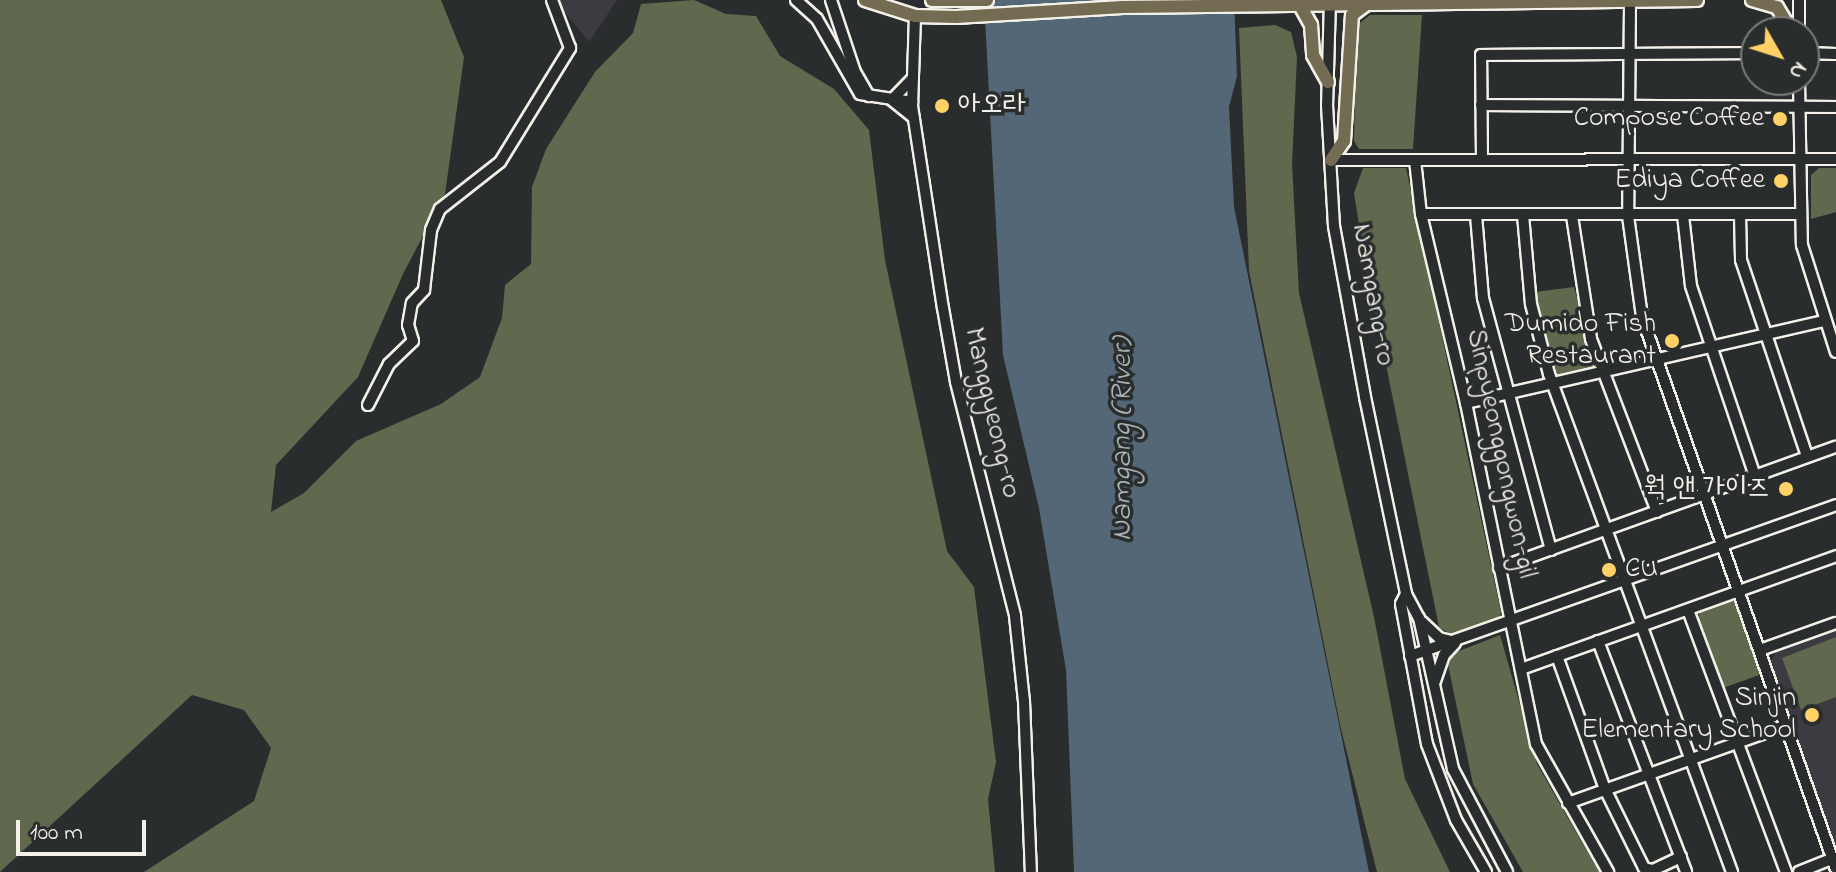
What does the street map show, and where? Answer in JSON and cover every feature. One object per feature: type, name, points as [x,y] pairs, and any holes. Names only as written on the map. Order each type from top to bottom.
[{"type":"main road","points":[[865,0],[915,16],[956,17],[1123,7],[1697,0]]},
{"type":"main road","points":[[915,16],[920,0]]},
{"type":"main road","points":[[932,0],[987,0]]},
{"type":"main road","points":[[1752,0],[1777,7],[1782,16]]},
{"type":"main road","points":[[1331,160],[1344,141],[1352,15],[1364,6]]},
{"type":"main road","points":[[1301,7],[1311,25],[1313,55],[1328,82]]},
{"type":"street","points":[[368,405],[389,364],[413,341],[408,325],[412,303],[424,290],[431,230],[440,209],[500,162],[570,48],[552,0]]},
{"type":"street","points":[[796,0],[817,19],[852,82],[869,96],[912,102]]},
{"type":"street","points":[[831,0],[855,72],[869,96]]},
{"type":"street","points":[[1630,3],[1628,216],[1632,269],[1657,362],[1834,864],[1799,872]]},
{"type":"street","name":"Namgang-ro","points":[[1330,4],[1328,82],[1331,160],[1341,274],[1406,594],[1419,618],[1453,769],[1507,872]]},
{"type":"street","name":"Manggyeong-ro","points":[[915,16],[912,102],[956,382],[1015,616],[1024,701],[1031,872]]},
{"type":"street","points":[[1482,160],[1481,55],[1740,53]]},
{"type":"street","points":[[892,100],[913,78]]},
{"type":"street","points":[[1799,96],[1802,245],[1836,352]]},
{"type":"street","points":[[892,100],[914,118]]},
{"type":"street","points":[[1481,105],[1836,107]]},
{"type":"street","points":[[1331,160],[1836,159]]},
{"type":"street","name":"Sinpyeonggongwon-gil","points":[[1415,160],[1421,214],[1466,403],[1536,744],[1608,872]]},
{"type":"street","points":[[1421,214],[1800,214]]},
{"type":"street","points":[[1476,215],[1483,298],[1551,550]]},
{"type":"street","points":[[1523,215],[1531,304],[1553,384],[1732,872]]},
{"type":"street","points":[[1683,215],[1691,286],[1755,476]]},
{"type":"street","points":[[1740,215],[1741,260],[1807,456]]},
{"type":"street","points":[[1572,216],[1581,301],[1603,373],[1657,512]]},
{"type":"street","points":[[1466,403],[1657,362],[1825,321]]},
{"type":"street","points":[[1499,568],[1836,447]]},
{"type":"street","points":[[1410,656],[1625,583],[1836,505]]},
{"type":"street","points":[[1521,669],[1836,556]]},
{"type":"street","name":"Namgang-ro","points":[[1406,594],[1401,604],[1436,776],[1486,872]]},
{"type":"street","points":[[1688,610],[1786,872]]},
{"type":"street","points":[[1419,618],[1439,638],[1457,642]]},
{"type":"street","points":[[1760,650],[1836,623]]},
{"type":"street","points":[[1598,641],[1646,774],[1686,872]]},
{"type":"street","points":[[1434,683],[1444,655],[1457,642]]},
{"type":"street","points":[[1557,656],[1605,789],[1644,868],[1653,870],[1681,857]]},
{"type":"street","points":[[1568,803],[1787,725]]},
{"type":"shaded area","points":[[555,0],[617,0],[589,42]]},
{"type":"shaded area","name":"Sinjin Elementary School","points":[[1836,628],[1836,847],[1770,662],[1777,650]]},
{"type":"green space","points":[[0,0],[441,0],[464,57],[445,194],[403,274],[358,377],[276,465],[271,512],[304,493],[356,441],[441,404],[480,377],[502,318],[505,285],[531,264],[532,187],[546,149],[595,72],[633,33],[641,4],[694,0],[726,14],[756,16],[780,56],[834,89],[869,130],[885,260],[947,551],[974,587],[996,762],[988,799],[995,872],[144,872],[254,801],[271,748],[244,710],[192,695],[0,872]]},
{"type":"green space","points":[[1370,15],[1422,15],[1413,149],[1359,149],[1354,141],[1356,38],[1360,23]]},
{"type":"green space","points":[[1275,25],[1291,32],[1297,57],[1292,164],[1299,293],[1374,617],[1405,779],[1450,872],[1377,872],[1341,729],[1249,271],[1239,28]]},
{"type":"green space","points":[[1363,168],[1406,168],[1501,612],[1498,622],[1453,636],[1439,627],[1364,256],[1354,193]]},
{"type":"green space","points":[[1819,168],[1836,168],[1836,212],[1811,219],[1811,175]]},
{"type":"green space","points":[[1574,287],[1594,363],[1592,369],[1558,378],[1535,292]]},
{"type":"green space","points":[[1730,600],[1737,604],[1762,674],[1723,688],[1698,619],[1700,611]]},
{"type":"green space","points":[[1500,635],[1537,764],[1599,872],[1523,872],[1473,784],[1448,665],[1454,653]]},
{"type":"green space","points":[[1836,637],[1836,697],[1801,710],[1782,658]]},
{"type":"water","name":"Namgang (River)","points":[[984,0],[1234,0],[1237,76],[1229,107],[1234,207],[1369,872],[1074,872],[1066,670],[1039,508],[1003,355]]},
{"type":"place","name":"아오라","points":[[942,106]]},
{"type":"place","name":"Compose Coffee","points":[[1780,119]]},
{"type":"place","name":"Ediya Coffee","points":[[1781,181]]},
{"type":"place","name":"Dumido Fish Restaurant","points":[[1672,341]]},
{"type":"place","name":"웍 앤 가이즈","points":[[1786,489]]},
{"type":"place","name":"CU","points":[[1609,570]]},
{"type":"place","name":"Sinjin Elementary School","points":[[1812,715]]}]
